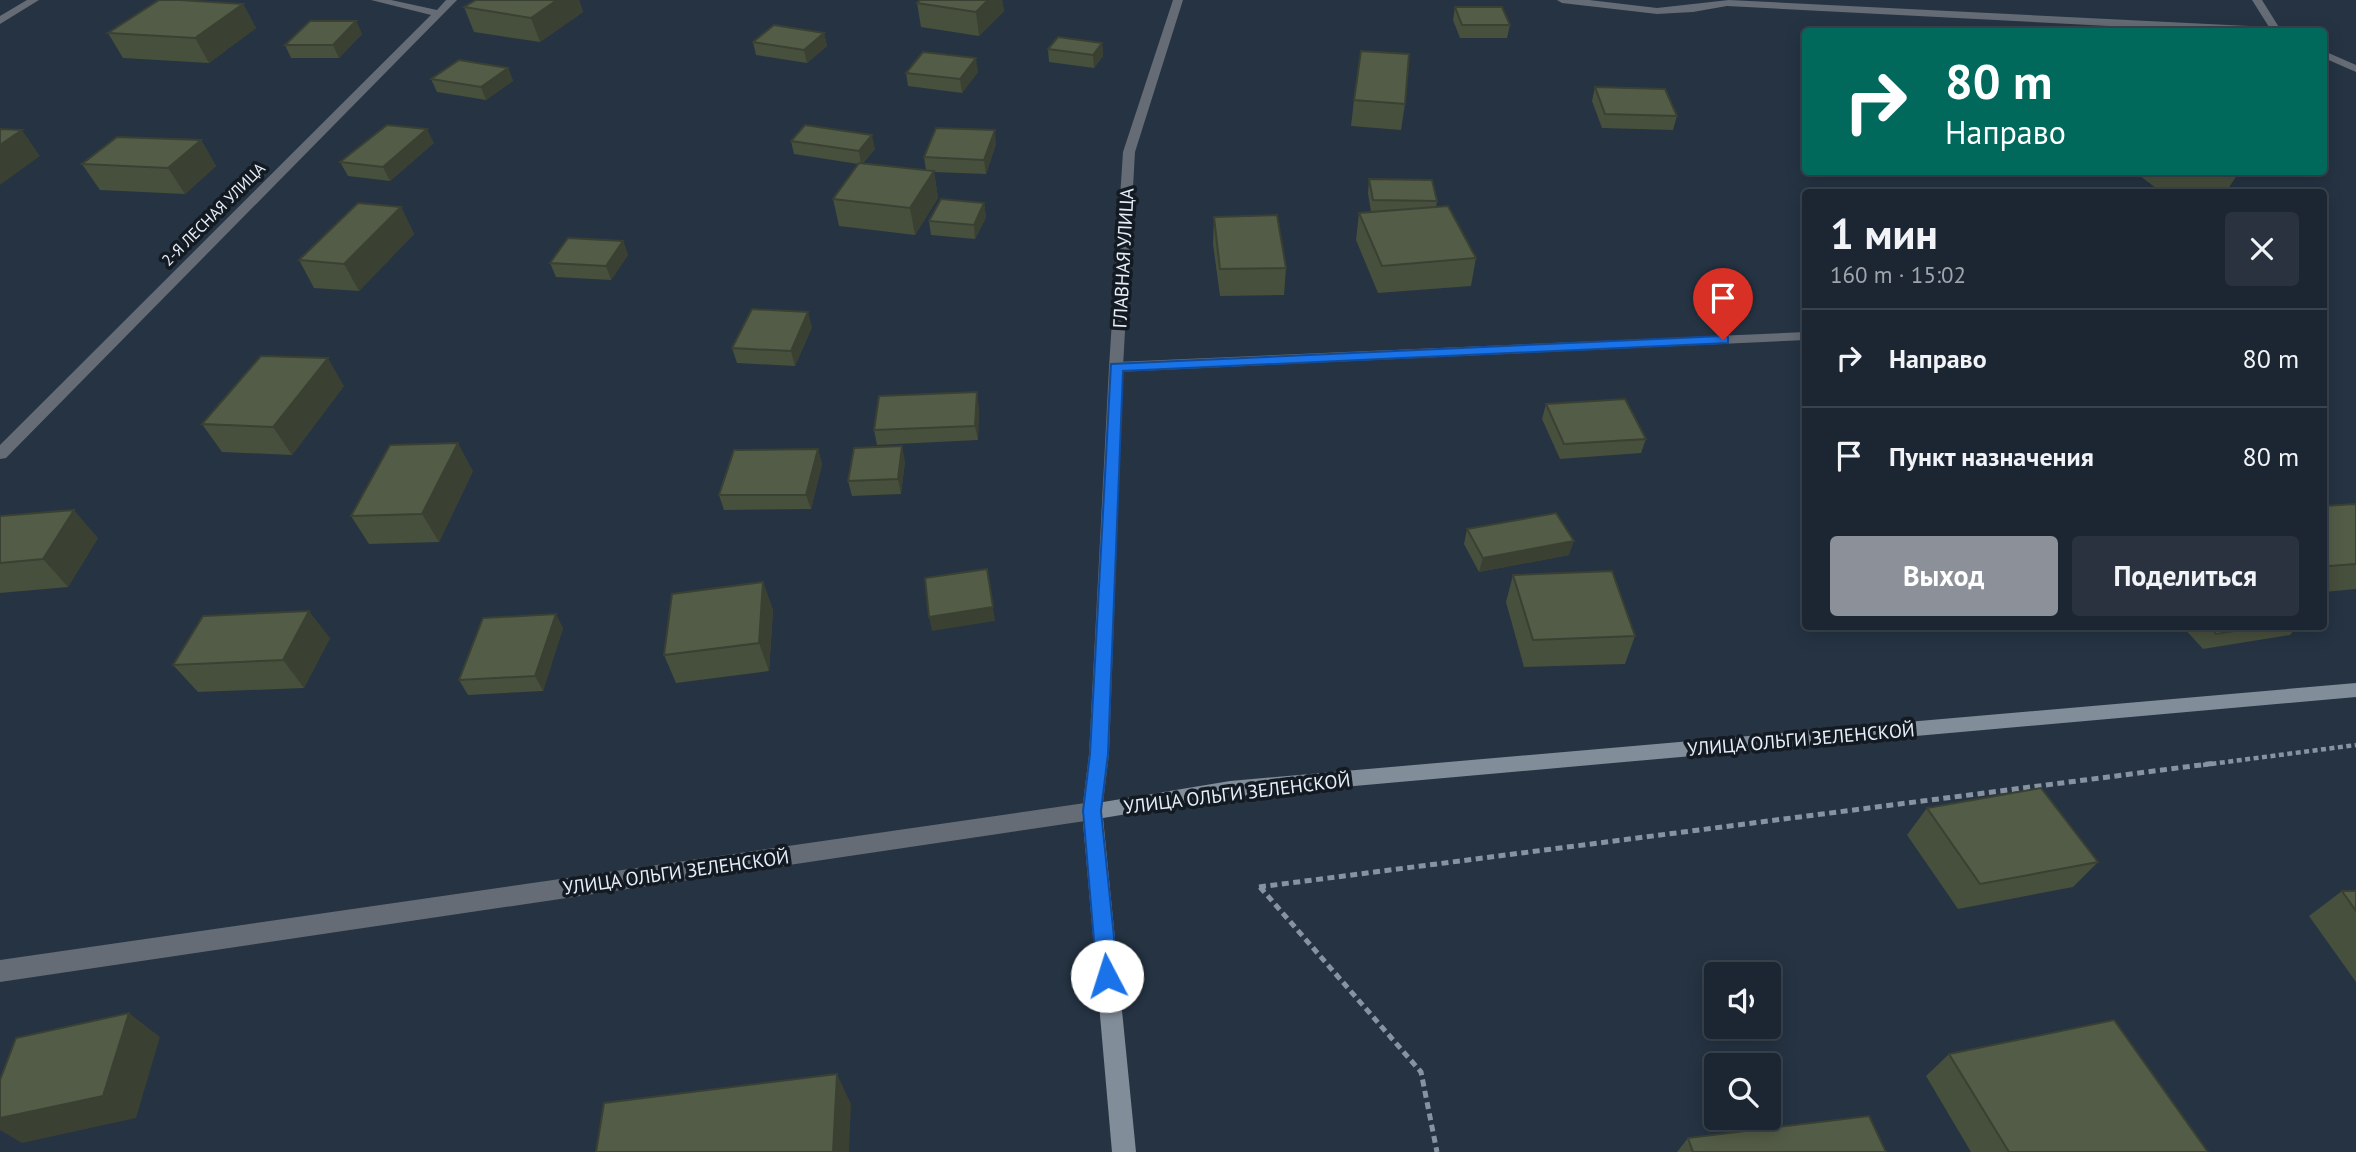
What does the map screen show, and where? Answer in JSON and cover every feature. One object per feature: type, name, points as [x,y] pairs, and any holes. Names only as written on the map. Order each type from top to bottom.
[{"type":"main road","name":"УЛИЦА ОЛЬГИ ЗЕЛЕНСКОЙ","points":[[1092,811],[1230,789],[2356,690]]},
{"type":"main road","name":"ГЛАВНАЯ УЛИЦА","points":[[1092,811],[1124,1152]]},
{"type":"street","points":[[0,22],[34,0]]},
{"type":"street","points":[[376,0],[438,13]]},
{"type":"street","name":"2-Я ЛЕСНАЯ УЛИЦА","points":[[0,454],[452,0]]},
{"type":"street","name":"ГЛАВНАЯ УЛИЦА","points":[[1092,811],[1099,754],[1116,367],[1129,152],[1176,0]]},
{"type":"street","points":[[1562,0],[1657,11],[1693,9],[1727,1],[2222,28]]},
{"type":"street","points":[[2256,0],[2275,28]]},
{"type":"street","points":[[2327,55],[2356,69]]},
{"type":"street","points":[[1116,367],[1802,336]]},
{"type":"street","name":"УЛИЦА ОЛЬГИ ЗЕЛЕНСКОЙ","points":[[0,971],[1092,811]]},
{"type":"path","points":[[1437,1152],[1421,1072],[1259,887],[2356,745]]},
{"type":"building","points":[[159,0],[243,4],[195,38],[108,33]]},
{"type":"building","points":[[476,0],[557,0],[531,18],[464,7]]},
{"type":"building","points":[[920,0],[988,0],[976,12],[917,3]]},
{"type":"building","points":[[1455,7],[1502,7],[1510,25],[1462,25]]},
{"type":"building","points":[[310,21],[356,21],[333,45],[285,45]]},
{"type":"building","points":[[774,25],[824,33],[804,50],[753,42]]},
{"type":"building","points":[[1058,37],[1102,43],[1093,55],[1048,49]]},
{"type":"building","points":[[1361,51],[1409,54],[1405,104],[1354,100]]},
{"type":"building","points":[[923,52],[976,58],[960,79],[906,73]]},
{"type":"building","points":[[459,60],[508,68],[481,87],[431,79]]},
{"type":"building","points":[[1595,87],[1665,89],[1677,116],[1605,114]]},
{"type":"building","points":[[387,125],[427,129],[383,167],[340,162]]},
{"type":"building","points":[[805,125],[872,135],[859,151],[791,141]]},
{"type":"building","points":[[936,128],[995,130],[984,160],[924,157]]},
{"type":"building","points":[[0,129],[22,130],[0,145]]},
{"type":"building","points":[[117,137],[201,140],[168,168],[82,164]]},
{"type":"building","points":[[859,163],[934,171],[910,208],[833,199]]},
{"type":"building","points":[[1369,179],[1432,180],[1437,201],[1373,200]]},
{"type":"building","points":[[941,199],[984,203],[974,225],[929,221]]},
{"type":"building","points":[[358,203],[401,207],[344,264],[299,260]]},
{"type":"building","points":[[1448,206],[1476,258],[1382,266],[1359,213]]},
{"type":"building","points":[[1277,215],[1286,268],[1220,269],[1214,217]]},
{"type":"building","points":[[568,238],[623,241],[606,266],[550,263]]},
{"type":"building","points":[[752,309],[808,312],[791,351],[732,348]]},
{"type":"building","points":[[261,356],[328,358],[273,427],[202,424]]},
{"type":"building","points":[[977,392],[975,426],[874,430],[879,396]]},
{"type":"building","points":[[1625,399],[1646,439],[1564,444],[1546,404]]},
{"type":"building","points":[[458,443],[422,514],[351,516],[390,445]]},
{"type":"building","points":[[902,446],[898,479],[848,481],[854,448]]},
{"type":"building","points":[[818,449],[806,495],[719,495],[734,450]]},
{"type":"building","points":[[2356,505],[2356,564],[2329,566],[2327,564],[2327,506]]},
{"type":"building","points":[[74,510],[43,559],[0,563],[0,516]]},
{"type":"building","points":[[1556,513],[1574,541],[1483,558],[1467,529]]},
{"type":"building","points":[[987,569],[993,607],[929,617],[925,578]]},
{"type":"building","points":[[1612,571],[1635,636],[1533,640],[1513,575]]},
{"type":"building","points":[[763,582],[759,643],[664,655],[672,594]]},
{"type":"building","points":[[309,611],[283,660],[173,665],[203,616]]},
{"type":"building","points":[[556,614],[535,676],[459,680],[483,618]]},
{"type":"building","points":[[2212,630],[2240,630],[2216,634]]},
{"type":"building","points":[[2041,788],[2098,862],[1980,884],[1927,808]]},
{"type":"building","points":[[2342,891],[2356,891],[2356,911]]},
{"type":"building","points":[[129,1013],[103,1096],[0,1118],[0,1080],[16,1038]]},
{"type":"building","points":[[2114,1020],[2208,1152],[2009,1152],[1949,1054]]},
{"type":"building","points":[[837,1074],[833,1152],[596,1152],[604,1103]]},
{"type":"building","points":[[1869,1116],[1886,1152],[1693,1152],[1688,1138],[1754,1130],[1781,1130],[1781,1127]]},
{"type":"route","points":[[1107,976],[1092,811],[1099,754],[1116,367],[1723,340]]}]
